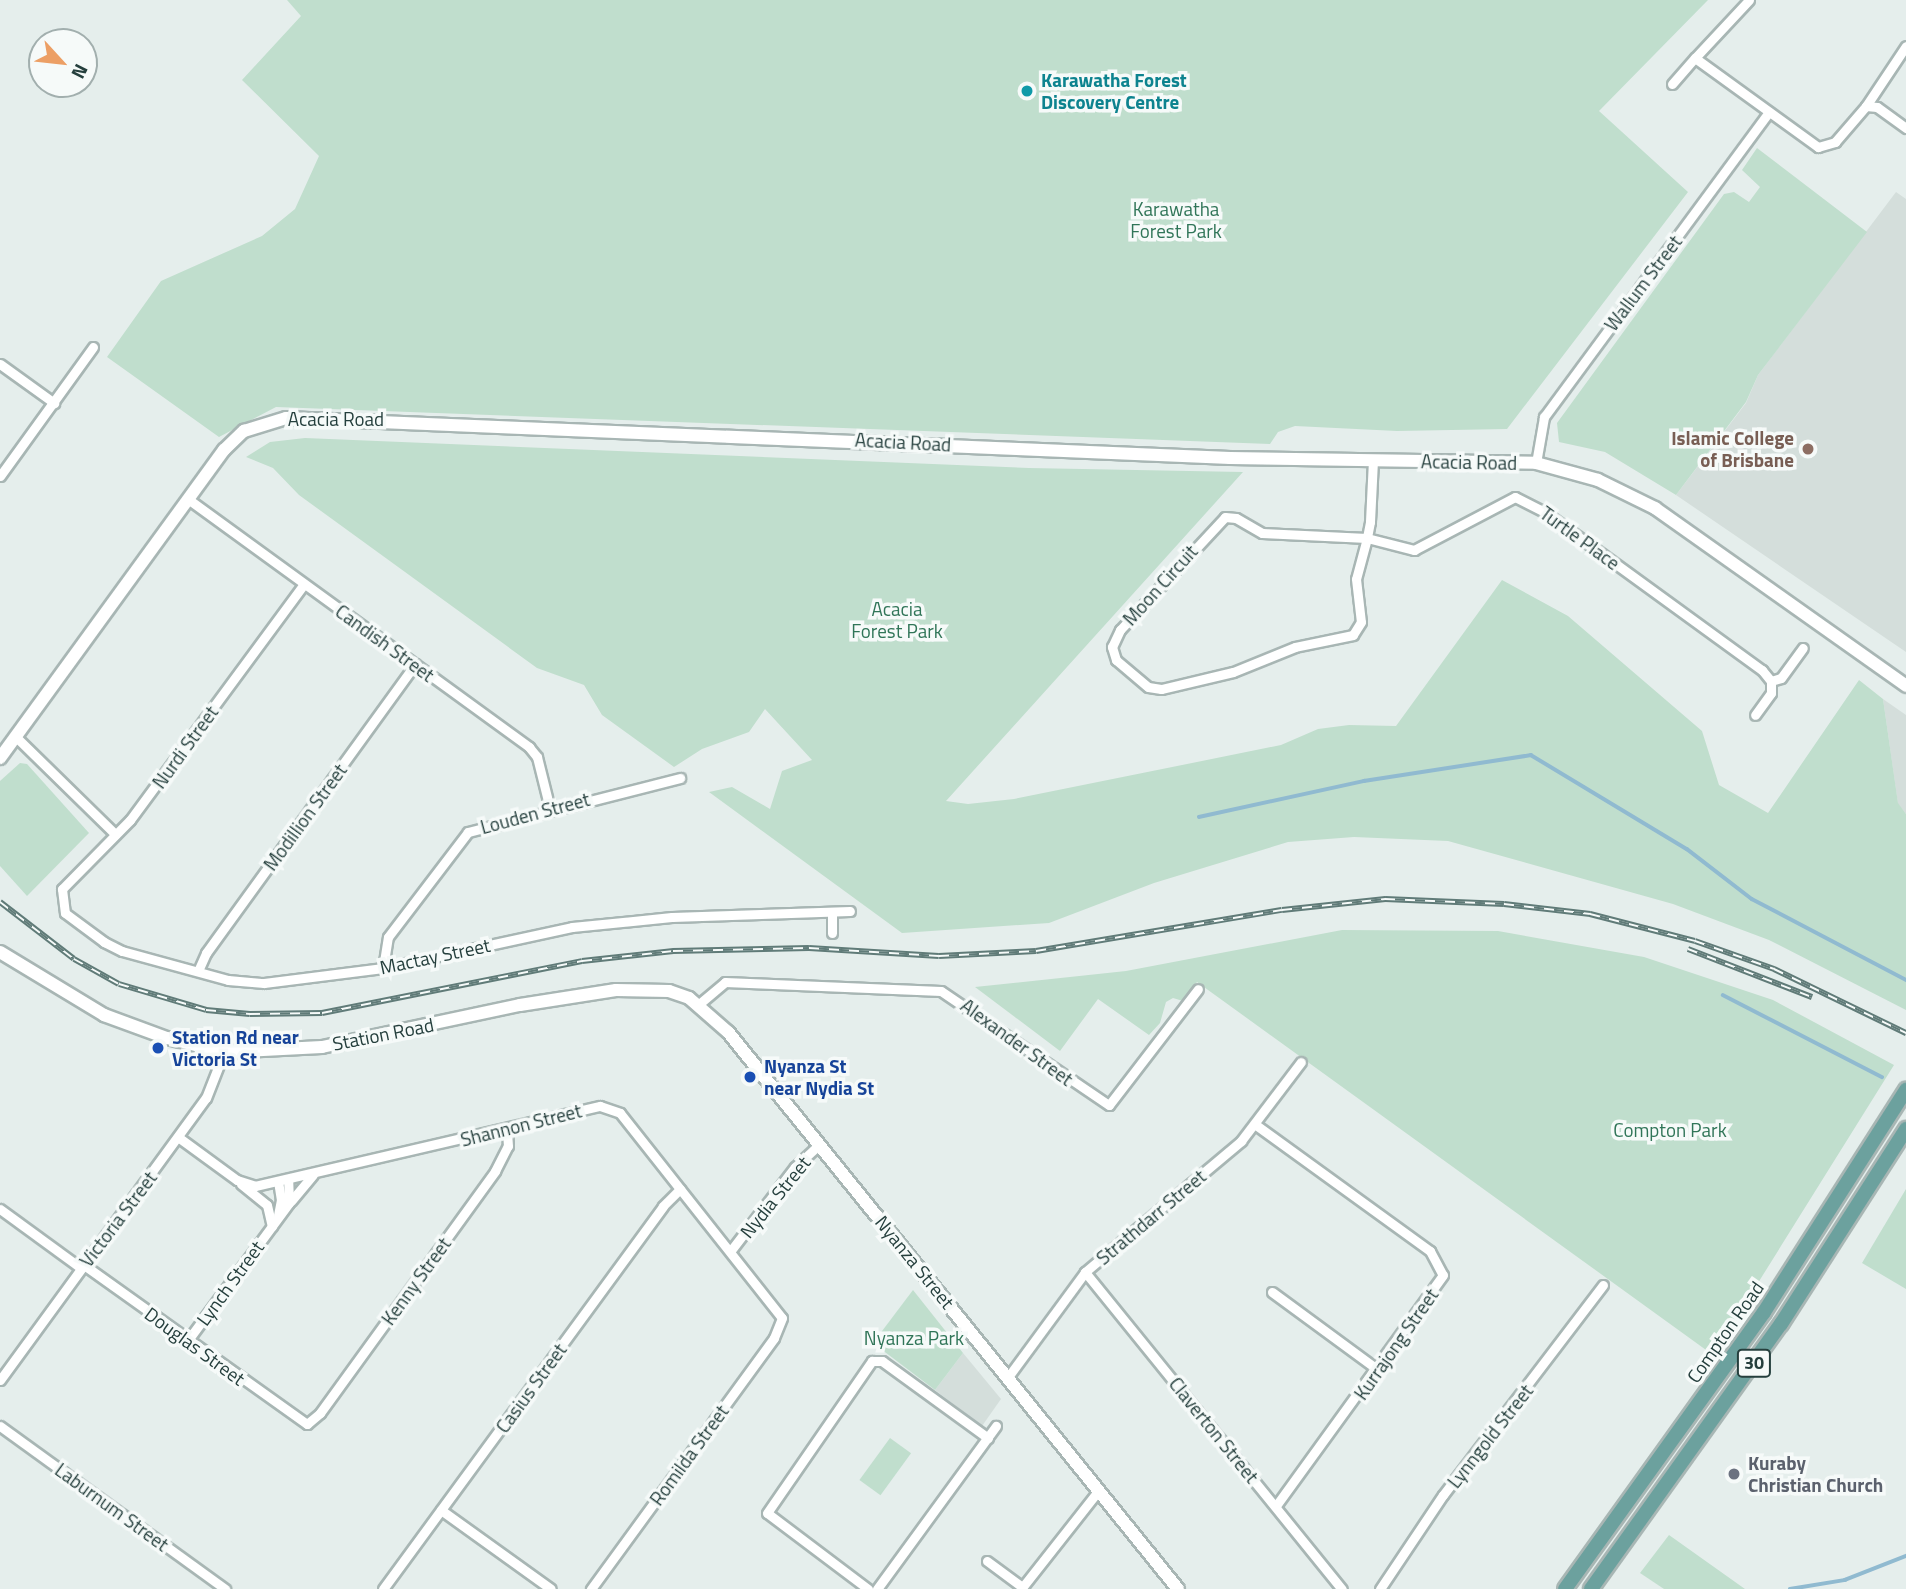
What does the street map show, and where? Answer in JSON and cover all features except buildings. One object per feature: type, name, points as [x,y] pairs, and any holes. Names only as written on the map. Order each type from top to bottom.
[{"type":"main road","name":"Compton Road","points":[[1565,1589],[1805,1248],[1906,1090]]},
{"type":"main road","name":"30","points":[[1591,1589],[1734,1391],[1842,1232],[1906,1129]]},
{"type":"main road","points":[[1805,1248],[1820,1242],[1829,1229],[1842,1232]]},
{"type":"street","points":[[1672,84],[1749,0]]},
{"type":"street","points":[[1695,58],[1818,147],[1829,147],[1866,106],[1906,46]]},
{"type":"street","points":[[1866,106],[1877,107],[1906,128]]},
{"type":"street","name":"Wallum Street","points":[[1536,463],[1544,417],[1769,112]]},
{"type":"street","points":[[0,476],[93,346]]},
{"type":"street","points":[[0,363],[54,403]]},
{"type":"street","name":"Acacia Road","points":[[0,758],[188,499],[244,431],[286,418],[1373,460],[1536,463],[1598,480],[1656,508],[1906,686]]},
{"type":"street","name":"Moon Circuit","points":[[1367,538],[1262,533],[1236,518],[1225,517],[1120,630],[1113,653],[1140,681],[1161,689],[1233,672],[1295,647],[1353,635],[1362,622],[1356,579],[1367,538],[1373,460]]},
{"type":"street","name":"Turtle Place","points":[[1367,538],[1414,550],[1507,499],[1522,498],[1762,670],[1771,681]]},
{"type":"street","name":"Candish Street","points":[[188,499],[529,747],[537,757],[550,809]]},
{"type":"street","name":"Nurdi Street","points":[[61,901],[62,889],[69,878],[115,834],[168,770],[304,584]]},
{"type":"street","points":[[1755,715],[1771,693],[1771,681],[1781,678],[1803,648]]},
{"type":"street","name":"Modillion Street","points":[[198,971],[206,953],[415,664]]},
{"type":"street","points":[[16,737],[115,834]]},
{"type":"street","name":"Louden Street","points":[[383,968],[388,937],[468,832],[680,778]]},
{"type":"street","name":"Mactay Street","points":[[61,901],[73,920],[113,947],[228,980],[264,983],[383,968],[572,927],[672,917],[850,911]]},
{"type":"street","points":[[832,912],[832,933]]},
{"type":"street","name":"Station Road","points":[[0,952],[104,1015],[167,1038],[223,1052],[322,1046],[520,1004],[616,990],[670,991],[699,1004]]},
{"type":"street","name":"Alexander Street","points":[[699,1004],[724,982],[941,991],[1109,1105],[1198,989]]},
{"type":"street","name":"Nyanza Street","points":[[699,1004],[728,1032],[1178,1589]]},
{"type":"street","name":"Victoria Street","points":[[0,1380],[178,1137],[216,1081],[223,1052]]},
{"type":"street","name":"Strathdarr Street","points":[[1008,1377],[1085,1272],[1256,1125],[1301,1062]]},
{"type":"street","name":"Shannon Street","points":[[237,1180],[256,1186],[611,1107],[732,1249],[782,1318]]},
{"type":"street","name":"Kurrajong Street","points":[[1256,1125],[1440,1263],[1443,1275],[1436,1289],[1378,1370],[1276,1506]]},
{"type":"street","name":"Kenny Street","points":[[307,1424],[320,1413],[495,1171],[508,1146],[507,1130]]},
{"type":"street","points":[[178,1137],[237,1180]]},
{"type":"street","name":"Nydia Street","points":[[732,1249],[795,1167],[819,1145]]},
{"type":"street","name":"Lynch Street","points":[[188,1340],[273,1224],[318,1172]]},
{"type":"street","name":"Lynch Street","points":[[237,1180],[265,1203],[273,1224]]},
{"type":"street","points":[[283,1180],[289,1204]]},
{"type":"street","name":"Lynch Street","points":[[273,1224],[281,1199],[283,1180]]},
{"type":"street","name":"Casius Street","points":[[383,1589],[663,1206],[680,1189]]},
{"type":"street","name":"Douglas Street","points":[[0,1209],[307,1424]]},
{"type":"street","name":"Claverton Street","points":[[1085,1272],[1342,1589]]},
{"type":"street","name":"Lynngold Street","points":[[1380,1589],[1443,1495],[1603,1285]]},
{"type":"street","points":[[1272,1292],[1378,1370]]},
{"type":"street","name":"Romilda Street","points":[[591,1589],[774,1338],[782,1318]]},
{"type":"street","points":[[867,1589],[767,1513],[872,1361],[882,1360],[988,1438]]},
{"type":"street","name":"Laburnum Street","points":[[0,1426],[225,1589]]},
{"type":"street","points":[[877,1589],[996,1426]]},
{"type":"street","points":[[987,1561],[1022,1588],[1099,1490]]},
{"type":"street","points":[[441,1510],[551,1589]]},
{"type":"shaded area","name":"Islamic College of Brisbane","points":[[1896,192],[1906,199],[1906,652],[1676,495],[1746,403],[1758,375]]},
{"type":"shaded area","points":[[1883,699],[1906,715],[1906,814],[1898,804]]},
{"type":"shaded area","points":[[963,1353],[1001,1399],[982,1426],[935,1390]]},
{"type":"green space","name":"Karawatha Forest Park","points":[[287,0],[1708,0],[1599,111],[1688,192],[1507,429],[1397,431],[1295,426],[1278,432],[1270,444],[276,407],[219,437],[107,357],[161,281],[262,236],[295,209],[319,156],[242,80],[301,16]]},
{"type":"green space","points":[[1757,148],[1867,232],[1758,375],[1746,402],[1676,495],[1605,452],[1559,442],[1557,423],[1724,194],[1734,192],[1749,202],[1760,187],[1742,170]]},
{"type":"green space","name":"Acacia Forest Park","points":[[305,438],[1029,468],[1243,472],[946,801],[968,804],[1014,799],[1281,745],[1318,729],[1349,725],[1396,726],[1502,580],[1568,616],[1702,731],[1719,785],[1768,813],[1859,680],[1883,699],[1898,803],[1906,814],[1906,1010],[1769,940],[1673,904],[1448,841],[1354,837],[1288,842],[1154,883],[1049,923],[902,933],[709,792],[732,787],[770,809],[782,771],[812,760],[765,709],[749,732],[702,749],[674,767],[602,715],[584,685],[537,668],[299,495],[273,468],[246,457],[270,442]]},
{"type":"green space","points":[[20,763],[27,764],[89,833],[27,896],[0,866],[0,781]]},
{"type":"green space","name":"Compton Park","points":[[1342,930],[1498,931],[1644,957],[1773,1000],[1894,1065],[1713,1355],[1197,982],[1183,1001],[1173,998],[1166,1002],[1160,1023],[1149,1035],[1098,999],[1060,1051],[975,987],[1126,971]]},
{"type":"green space","points":[[1906,1189],[1906,1289],[1862,1263]]},
{"type":"green space","name":"Nyanza Park","points":[[913,1290],[963,1353],[935,1390],[873,1343]]},
{"type":"green space","points":[[890,1438],[911,1453],[880,1495],[859,1480]]},
{"type":"green space","points":[[1669,1535],[1745,1589],[1664,1589],[1640,1573]]},
{"type":"waterway","points":[[1199,817],[1364,781],[1531,755],[1687,849],[1752,899],[1906,980]]},
{"type":"waterway","points":[[1723,995],[1882,1077]]},
{"type":"waterway","points":[[1790,1589],[1845,1580],[1906,1556]]},
{"type":"railway","points":[[0,902],[74,959],[119,984],[206,1010],[250,1014],[322,1013],[582,961],[673,951],[809,948],[939,956],[1036,951],[1282,910],[1385,899],[1504,904],[1590,914],[1695,941],[1774,969],[1906,1033]]},
{"type":"railway","points":[[1688,949],[1812,997]]},
{"type":"place","name":"Karawatha Forest Discovery Centre","points":[[1027,91]]},
{"type":"place","name":"Islamic College of Brisbane","points":[[1808,449]]},
{"type":"place","name":"Station Rd near Victoria St","points":[[158,1048]]},
{"type":"place","name":"Nyanza St near Nydia St","points":[[750,1077]]},
{"type":"place","name":"Kuraby Christian Church","points":[[1734,1474]]}]
